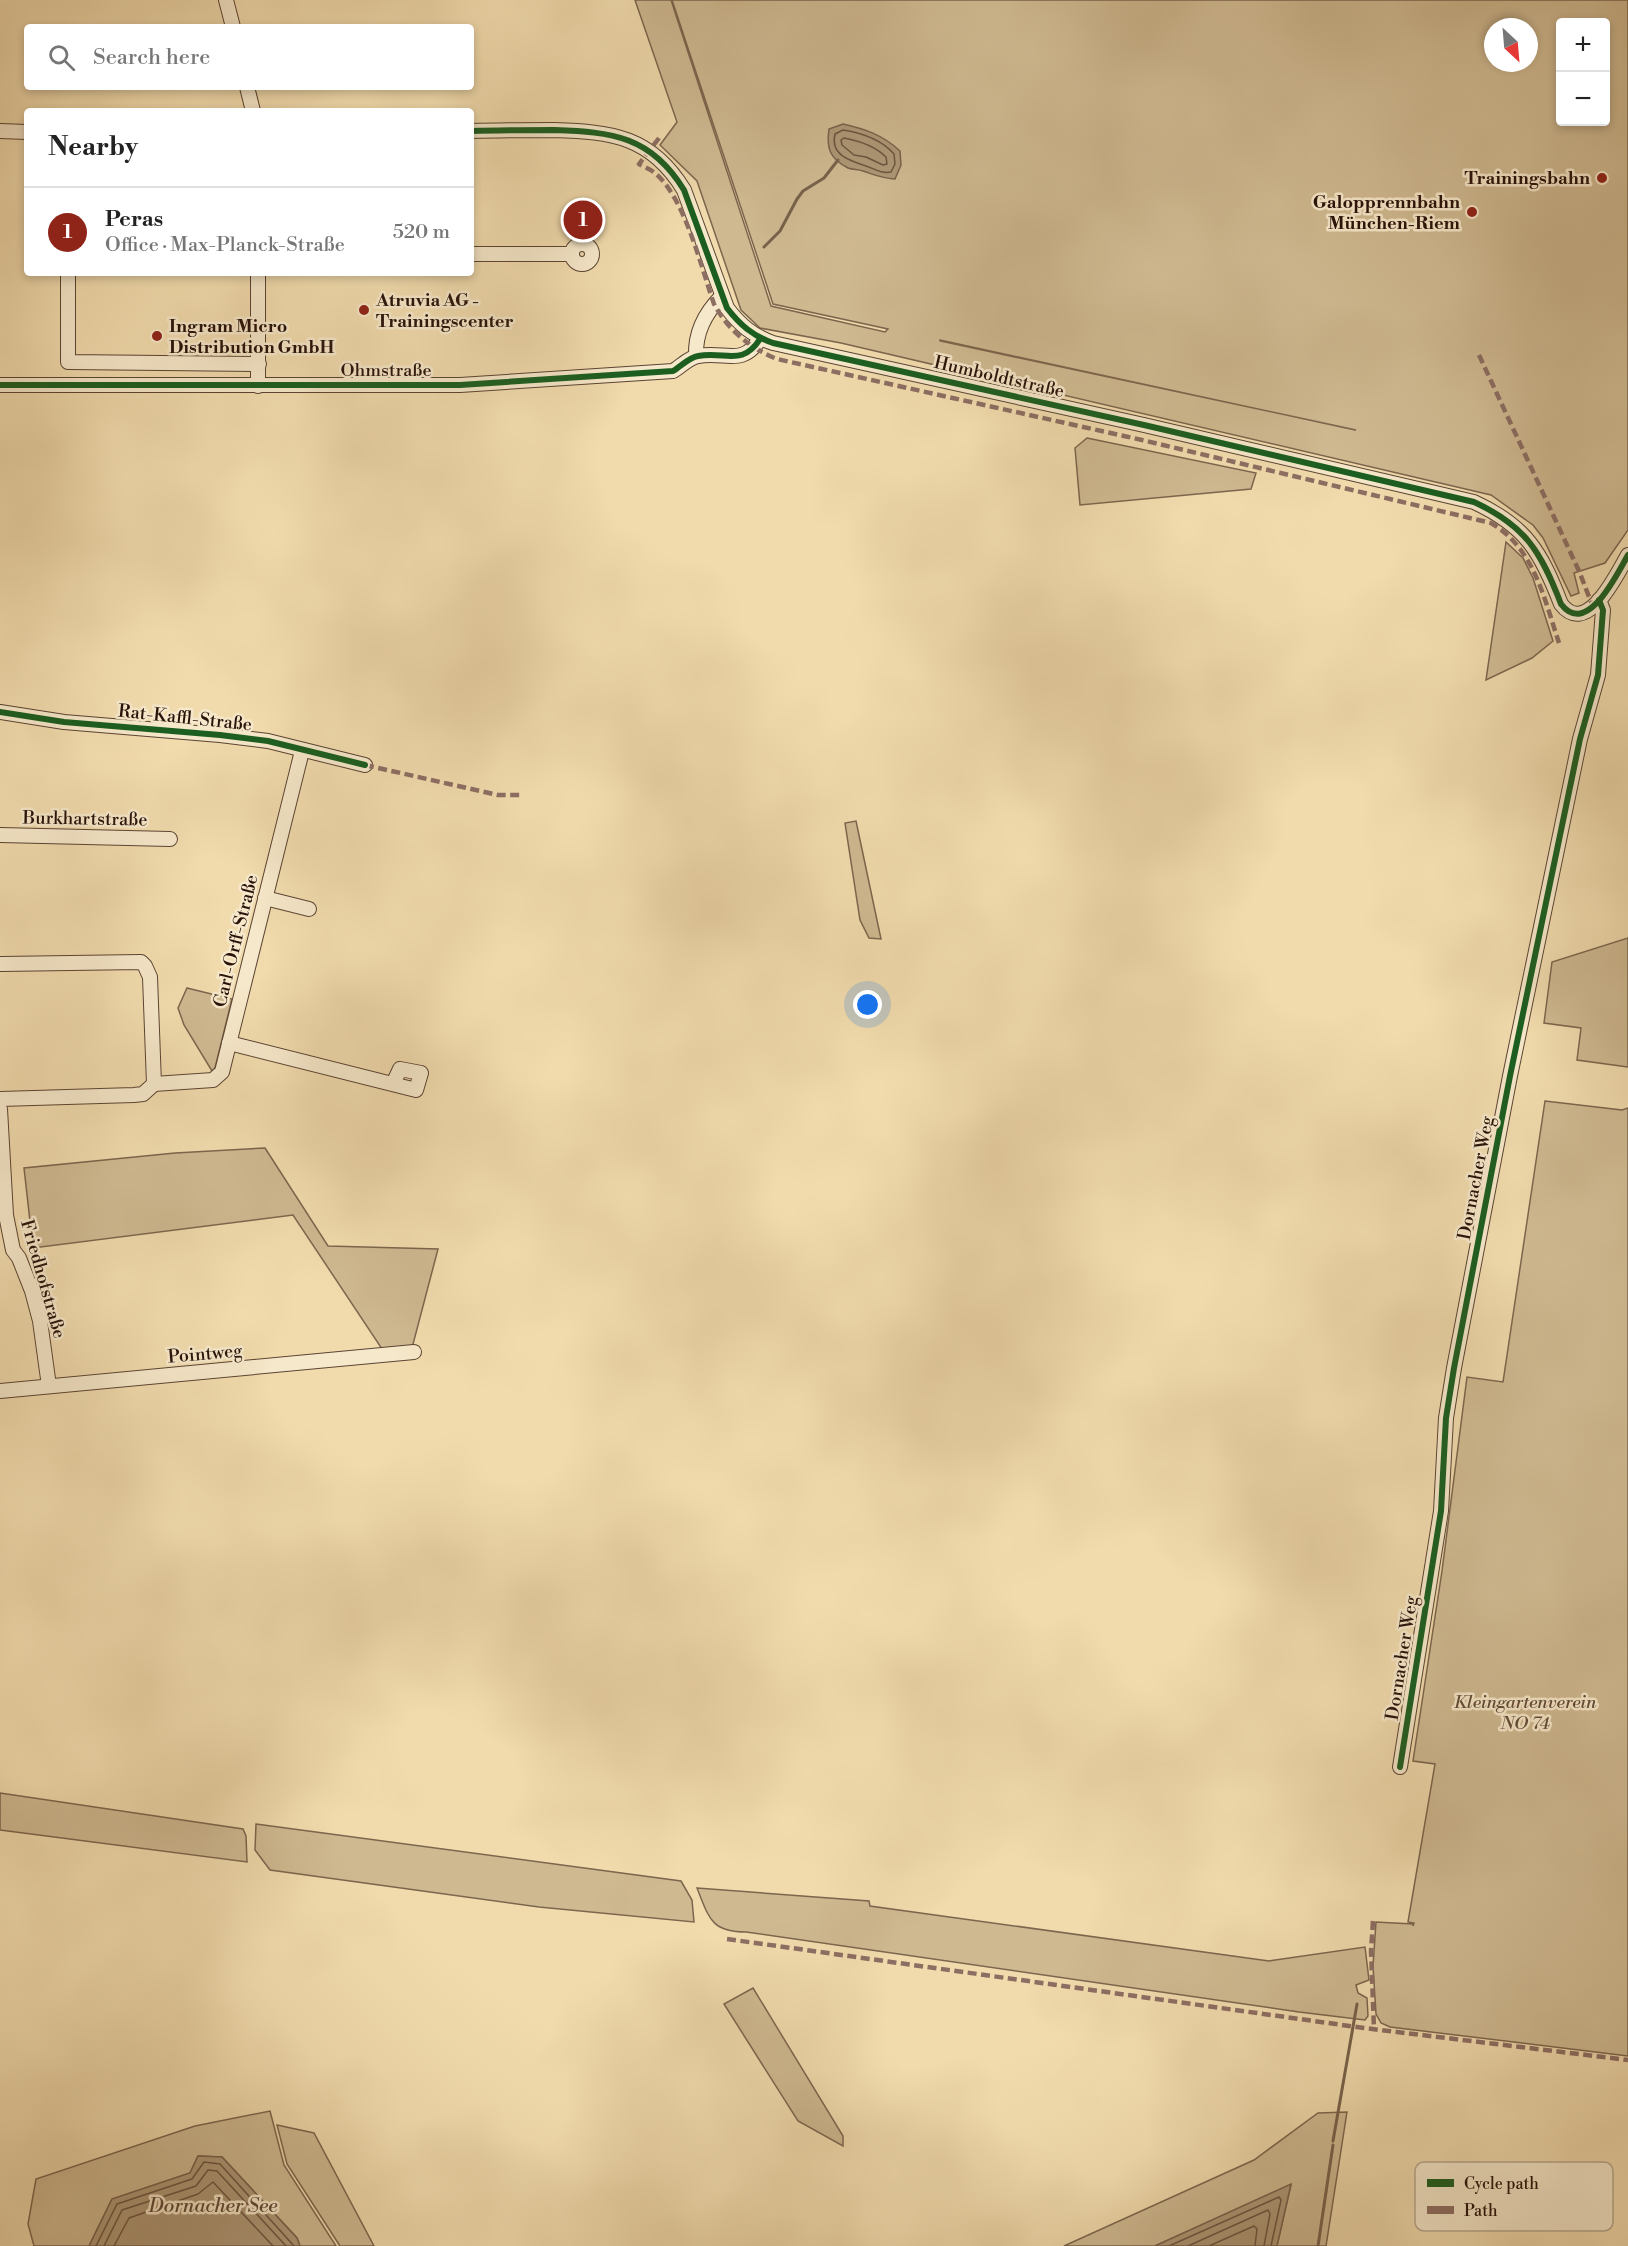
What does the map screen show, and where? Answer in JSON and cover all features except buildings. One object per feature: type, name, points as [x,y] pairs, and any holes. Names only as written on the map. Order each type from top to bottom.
[{"type":"street","points":[[226,0],[231,24]]},
{"type":"street","points":[[248,90],[252,108]]},
{"type":"street","points":[[0,131],[24,132]]},
{"type":"street","name":"Humboldtstraße","points":[[474,131],[597,131],[632,142],[648,150],[674,173],[684,190],[727,308],[737,321],[760,339],[773,344],[1144,425],[1474,502],[1498,513],[1518,528],[1533,545],[1561,604],[1567,611],[1574,614],[1584,612],[1599,600]]},
{"type":"street","points":[[474,254],[572,254]]},
{"type":"street","points":[[68,276],[69,386]]},
{"type":"street","points":[[258,276],[258,386]]},
{"type":"street","points":[[696,356],[697,336],[709,309],[722,296]]},
{"type":"street","name":"Ohmstraße","points":[[0,385],[460,385],[673,371],[696,356],[744,355],[751,351],[760,339]]},
{"type":"street","points":[[68,362],[259,364]]},
{"type":"street","points":[[1599,600],[1622,579],[1628,555]]},
{"type":"street","name":"Dornacher Weg","points":[[1400,1767],[1441,1511],[1446,1418],[1510,1076],[1580,739],[1598,675],[1603,610],[1599,600]]},
{"type":"street","name":"Rat-Kaffl-Straße","points":[[0,712],[64,722],[268,741],[365,765]]},
{"type":"street","name":"Carl-Orff-Straße","points":[[0,1099],[143,1094],[154,1084],[213,1080],[222,1072],[302,751]]},
{"type":"street","name":"Burkhartstraße","points":[[0,835],[170,839]]},
{"type":"street","points":[[265,898],[309,909]]},
{"type":"street","points":[[0,964],[141,962],[150,976],[154,1084]]},
{"type":"street","points":[[229,1043],[393,1084]]},
{"type":"street","name":"Friedhofstraße","points":[[0,1109],[7,1251],[19,1258],[32,1291],[40,1321],[49,1386]]},
{"type":"street","name":"Pointweg","points":[[0,1391],[414,1352]]},
{"type":"green space","points":[[635,0],[671,0],[771,306],[885,332],[888,329],[773,304],[672,0],[1628,0],[1628,530],[1605,563],[1574,573],[1579,593],[1571,596],[1543,538],[1533,525],[1491,495],[841,343],[760,328],[741,310],[697,181],[660,145],[677,122]],"holes":[[[940,340],[1282,414],[940,341]]]},
{"type":"green space","points":[[1087,438],[1256,473],[1251,489],[1080,505],[1075,448]]},
{"type":"green space","points":[[1506,542],[1523,558],[1533,578],[1553,641],[1532,658],[1486,680]]},
{"type":"green space","points":[[856,821],[881,939],[869,938],[860,920],[845,823]]},
{"type":"green space","points":[[1628,938],[1628,1067],[1577,1060],[1581,1028],[1544,1023],[1552,962]]},
{"type":"green space","points":[[187,988],[232,999],[215,1068],[212,1071],[184,1025],[178,1008]]},
{"type":"green space","name":"Kleingartenverein NO 74","points":[[1545,1101],[1622,1110],[1628,1108],[1628,2056],[1390,2027],[1381,2023],[1376,2014],[1373,1966],[1376,1922],[1413,1924],[1413,1926],[1414,1923],[1408,1922],[1435,1764],[1413,1761],[1442,1571],[1467,1377],[1503,1382]]},
{"type":"green space","points":[[265,1148],[328,1246],[438,1249],[412,1348],[384,1352],[293,1215],[33,1248],[24,1168],[175,1153]]},
{"type":"green space","points":[[0,1793],[243,1829],[246,1836],[247,1862],[0,1830]]},
{"type":"green space","points":[[256,1824],[681,1881],[692,1900],[694,1922],[539,1907],[270,1870],[255,1850]]},
{"type":"green space","points":[[697,1888],[869,1901],[870,1906],[1269,1961],[1365,1947],[1369,1980],[1356,1985],[1358,1993],[1367,1998],[1368,2016],[1365,2020],[1299,2012],[734,1931],[718,1926],[713,1921]]},
{"type":"green space","points":[[753,1988],[843,2136],[843,2146],[798,2121],[724,2004]]},
{"type":"green space","points":[[270,2111],[284,2165],[336,2246],[300,2246],[297,2238],[222,2157],[198,2156],[190,2173],[112,2199],[89,2246],[34,2246],[28,2224],[36,2179],[195,2126]]},
{"type":"green space","points":[[1347,2112],[1326,2246],[1277,2246],[1291,2185],[1155,2246],[1064,2246],[1254,2160],[1318,2113]]},
{"type":"green space","points":[[277,2125],[314,2133],[374,2246],[340,2246],[287,2164]]},
{"type":"water","points":[[843,124],[873,133],[900,151],[901,165],[895,179],[850,169],[833,157],[828,142],[829,129]]},
{"type":"water","name":"Dornacher See","points":[[198,2156],[222,2157],[297,2238],[300,2246],[89,2246],[112,2199],[190,2173]]},
{"type":"water","points":[[1291,2184],[1277,2246],[1155,2246]]},
{"type":"waterway","points":[[764,247],[780,231],[803,191],[824,178],[838,160]]},
{"type":"waterway","points":[[1333,2141],[1357,2004]]},
{"type":"waterway","points":[[1318,2246],[1333,2145]]},
{"type":"marked path","points":[[659,138],[639,164],[655,173],[666,184],[675,199],[691,234],[714,304],[733,330],[758,349],[777,359],[1142,440],[1491,523],[1506,533],[1527,560],[1536,576],[1559,643]]},
{"type":"marked path","points":[[1479,355],[1579,571],[1593,607]]},
{"type":"marked path","points":[[365,765],[498,795],[523,795]]},
{"type":"marked path","points":[[1373,1921],[1371,1951],[1374,2029]]},
{"type":"marked path","points":[[727,1939],[1364,2028],[1628,2060]]},
{"type":"cycle path","points":[[474,131],[554,130],[594,133],[628,140],[644,148],[658,158],[684,190],[727,308],[747,329],[773,343],[1144,425],[1474,502],[1507,521],[1530,542],[1561,604],[1571,612],[1581,613],[1591,608],[1609,588],[1628,555]]},
{"type":"cycle path","points":[[0,385],[460,385],[673,371],[698,356],[733,356],[747,353],[760,339]]},
{"type":"cycle path","points":[[1400,1767],[1441,1511],[1446,1418],[1454,1368],[1510,1076],[1580,739],[1598,675],[1603,610],[1599,600]]},
{"type":"cycle path","points":[[0,712],[64,722],[268,741],[365,765]]},
{"type":"place","name":"Trainingsbahn","points":[[1602,178]]},
{"type":"place","name":"Galopprennbahn München-Riem","points":[[1472,212]]},
{"type":"place","name":"Peras","points":[[583,220]]},
{"type":"place","name":"Atruvia AG - Trainingscenter","points":[[364,310]]},
{"type":"place","name":"Ingram Micro Distribution GmbH","points":[[157,336]]}]
